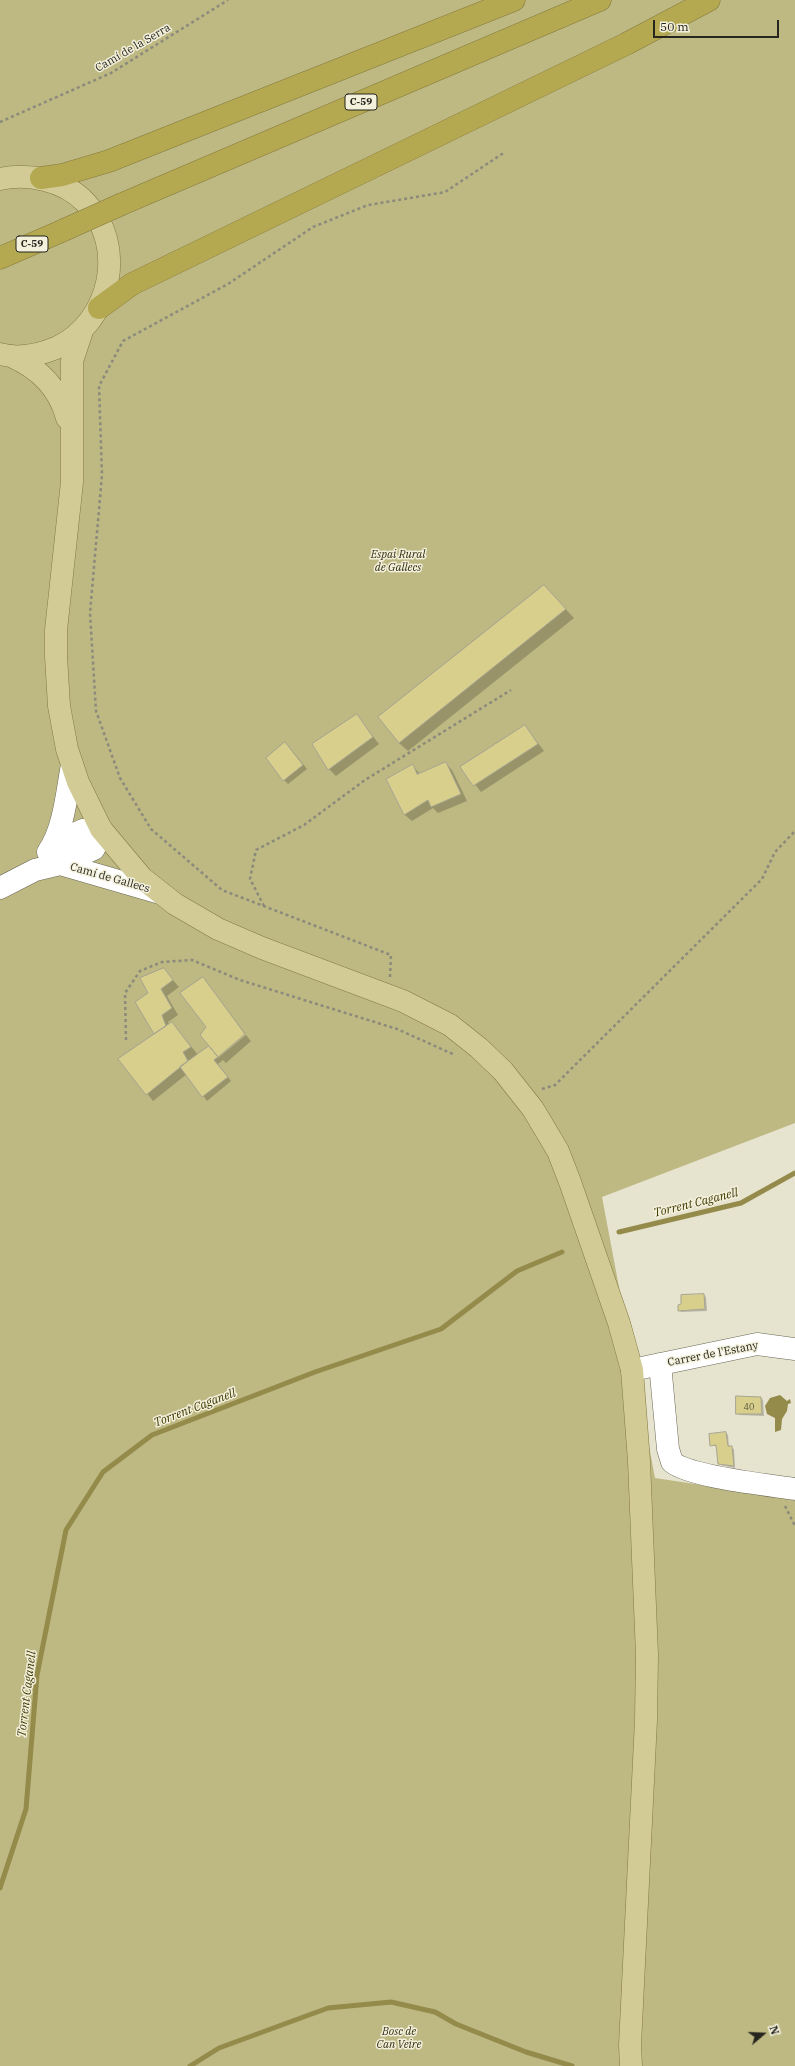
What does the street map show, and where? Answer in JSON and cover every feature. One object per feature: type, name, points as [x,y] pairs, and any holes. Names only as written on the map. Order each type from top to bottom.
[{"type":"highway","points":[[41,178],[62,175],[109,161],[514,0]]},
{"type":"highway","name":"C-59","points":[[0,258],[122,204],[600,0]]},
{"type":"highway","points":[[99,308],[132,284],[626,44],[709,0]]},
{"type":"main road","points":[[4,175],[41,178],[64,188],[84,201],[100,224],[107,247],[108,285],[99,308],[82,331],[72,361],[73,441],[69,517],[56,630],[59,706],[72,765],[78,782],[101,828],[138,874],[175,904],[218,929],[255,945],[390,996],[450,1025],[479,1048],[503,1071],[533,1109],[558,1151],[619,1323],[632,1370],[640,1461],[647,1655],[631,2066]]},
{"type":"main road","points":[[6,355],[30,355],[50,350],[66,342],[82,331]]},
{"type":"main road","points":[[6,355],[34,368],[57,392],[64,406],[73,441]]},
{"type":"street","points":[[57,854],[72,765]]},
{"type":"street","name":"Camí de Gallecs","points":[[0,888],[35,870],[57,854],[94,849],[99,838],[101,828]]},
{"type":"street","name":"Camí de Gallecs","points":[[57,854],[160,893]]},
{"type":"street","name":"Carrer de l'Estany","points":[[632,1370],[757,1344],[795,1349]]},
{"type":"street","points":[[660,1364],[668,1449],[672,1462],[689,1469],[734,1480],[795,1489]]},
{"type":"path","name":"Camí de la Serra","points":[[0,122],[111,73],[228,0]]},
{"type":"path","points":[[390,996],[391,955],[222,890],[151,829],[120,778],[96,711],[90,613],[102,475],[99,386],[123,341],[228,284],[313,227],[368,205],[446,192],[505,152]]},
{"type":"path","points":[[264,906],[250,879],[256,850],[304,825],[365,780],[511,690]]},
{"type":"path","points":[[522,1095],[555,1086],[762,879],[775,852],[795,831]]},
{"type":"path","points":[[126,1040],[125,992],[140,971],[162,962],[192,960],[240,980],[397,1029],[458,1056]]},
{"type":"green space","name":"Espai Rural de Gallecs","points":[[0,0],[795,0],[795,1123],[602,1197],[655,1478],[795,1499],[795,2066],[0,2066]]},
{"type":"shaded area","points":[[780,1395],[787,1401],[790,1399],[791,1403],[788,1404],[787,1411],[782,1419],[781,1430],[775,1432],[775,1418],[767,1414],[765,1406],[770,1398]]},
{"type":"building","points":[[544,585],[566,609],[399,743],[378,717]]},
{"type":"building","points":[[357,714],[373,737],[328,770],[312,744]]},
{"type":"building","points":[[525,725],[538,744],[473,786],[460,767]]},
{"type":"building","points":[[285,742],[303,765],[283,781],[266,758]]},
{"type":"building","points":[[446,762],[461,794],[431,807],[428,800],[404,815],[386,779],[413,764],[417,774]]},
{"type":"building","points":[[164,968],[173,980],[161,989],[172,1008],[162,1015],[166,1026],[154,1034],[135,1002],[148,993],[140,978]]},
{"type":"building","points":[[203,977],[245,1034],[218,1057],[200,1035],[206,1027],[180,993]]},
{"type":"building","points":[[172,1022],[191,1047],[183,1052],[188,1061],[146,1095],[118,1059]]},
{"type":"building","points":[[209,1046],[218,1057],[214,1060],[228,1077],[202,1097],[180,1067]]},
{"type":"building","points":[[704,1294],[705,1309],[678,1311],[678,1305],[681,1304],[681,1295]]},
{"type":"building","points":[[736,1396],[761,1397],[762,1414],[736,1414]]},
{"type":"building","points":[[726,1432],[728,1446],[732,1446],[734,1466],[718,1464],[716,1445],[710,1446],[709,1434]]},
{"type":"waterway","name":"Torrent Caganell","points":[[619,1232],[741,1203],[795,1173]]},
{"type":"waterway","name":"Torrent Caganell","points":[[0,1888],[26,1809],[37,1675],[66,1530],[103,1472],[152,1435],[315,1372],[441,1329],[517,1271],[562,1252]]},
{"type":"waterway","points":[[190,2066],[219,2048],[328,2008],[391,2002],[435,2012],[456,2024],[526,2052],[572,2066]]},
{"type":"park label","name":"Bosc de Can Veire","points":[[399,2038]]}]
